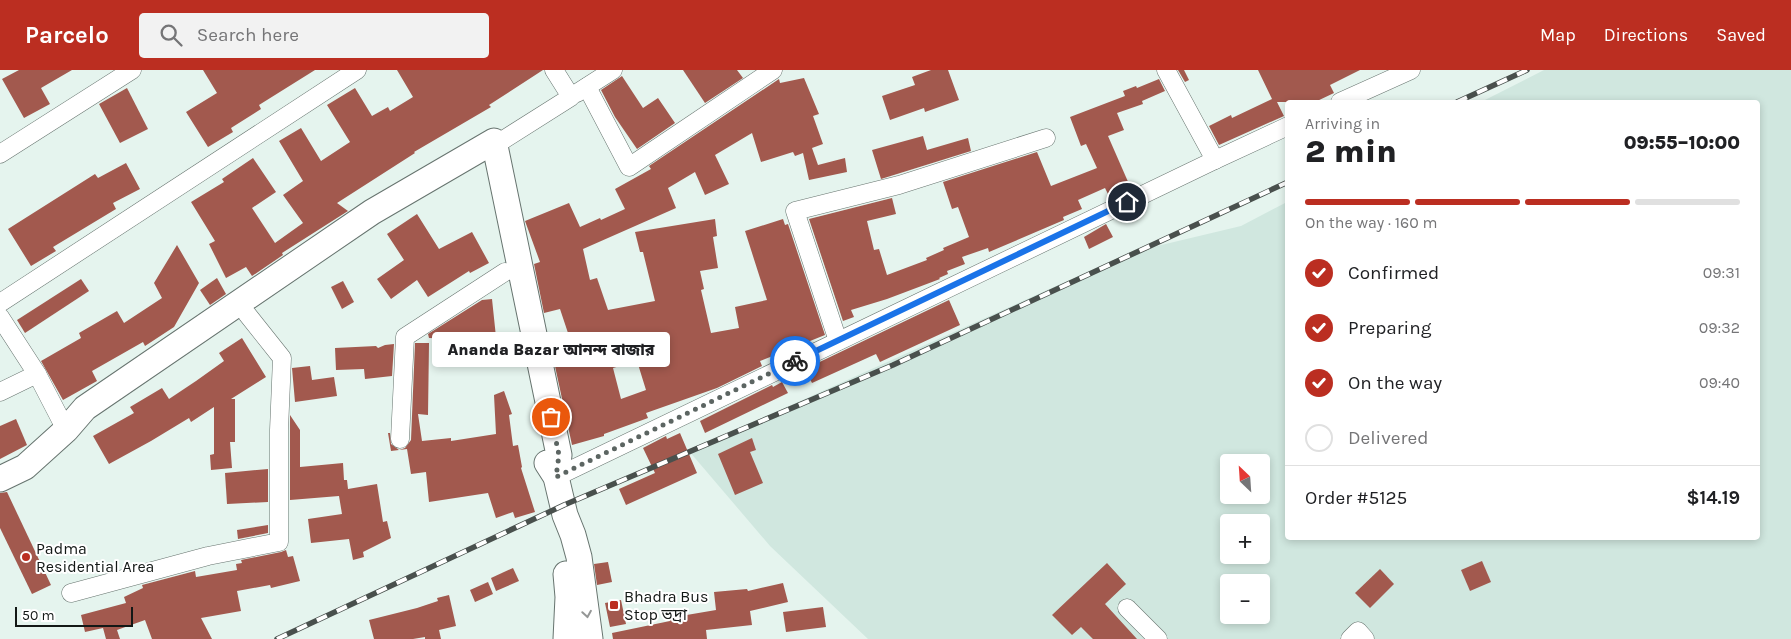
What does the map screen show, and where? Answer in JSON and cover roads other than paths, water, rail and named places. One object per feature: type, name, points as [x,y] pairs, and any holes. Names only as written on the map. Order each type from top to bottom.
[{"type":"main road","points":[[491,148],[505,272],[544,457],[556,477],[565,515],[579,557],[590,639]]},
{"type":"main road","points":[[66,430],[96,420],[378,222],[491,148]]},
{"type":"main road","points":[[0,479],[25,467],[66,430],[85,408],[372,212],[491,148]]},
{"type":"main road","points":[[491,148],[559,455],[556,477]]},
{"type":"main road","points":[[565,515],[561,537],[568,597],[566,639]]},
{"type":"street","points":[[0,154],[132,70]]},
{"type":"street","points":[[0,303],[357,70]]},
{"type":"street","points":[[554,70],[571,98]]},
{"type":"street","points":[[491,148],[613,70]]},
{"type":"street","points":[[587,87],[629,168],[774,70]]},
{"type":"street","points":[[1166,70],[1215,160]]},
{"type":"street","points":[[1344,100],[1411,70]]},
{"type":"street","points":[[556,477],[1285,127]]},
{"type":"street","points":[[838,341],[795,211],[899,186],[1046,138]]},
{"type":"street","points":[[400,439],[405,336],[505,272]]},
{"type":"street","points":[[71,593],[208,556],[279,542],[279,430],[282,358],[247,314]]},
{"type":"street","points":[[0,317],[37,374],[66,430]]},
{"type":"street","points":[[0,392],[37,374]]},
{"type":"street","points":[[1127,608],[1158,639]]},
{"type":"street","points":[[1350,639],[1358,631],[1365,639]]},
{"type":"railway","points":[[1461,100],[1527,70]]},
{"type":"railway","points":[[277,639],[564,505],[893,365],[1285,183]]},
{"type":"place","name":"Ananda Bazar আনন্দ বাজার","points":[[551,417]]},
{"type":"place","name":"Padma Residential Area","points":[[26,557]]},
{"type":"place","name":"Bhadra Bus Stop ভদ্রা","points":[[614,605]]}]
